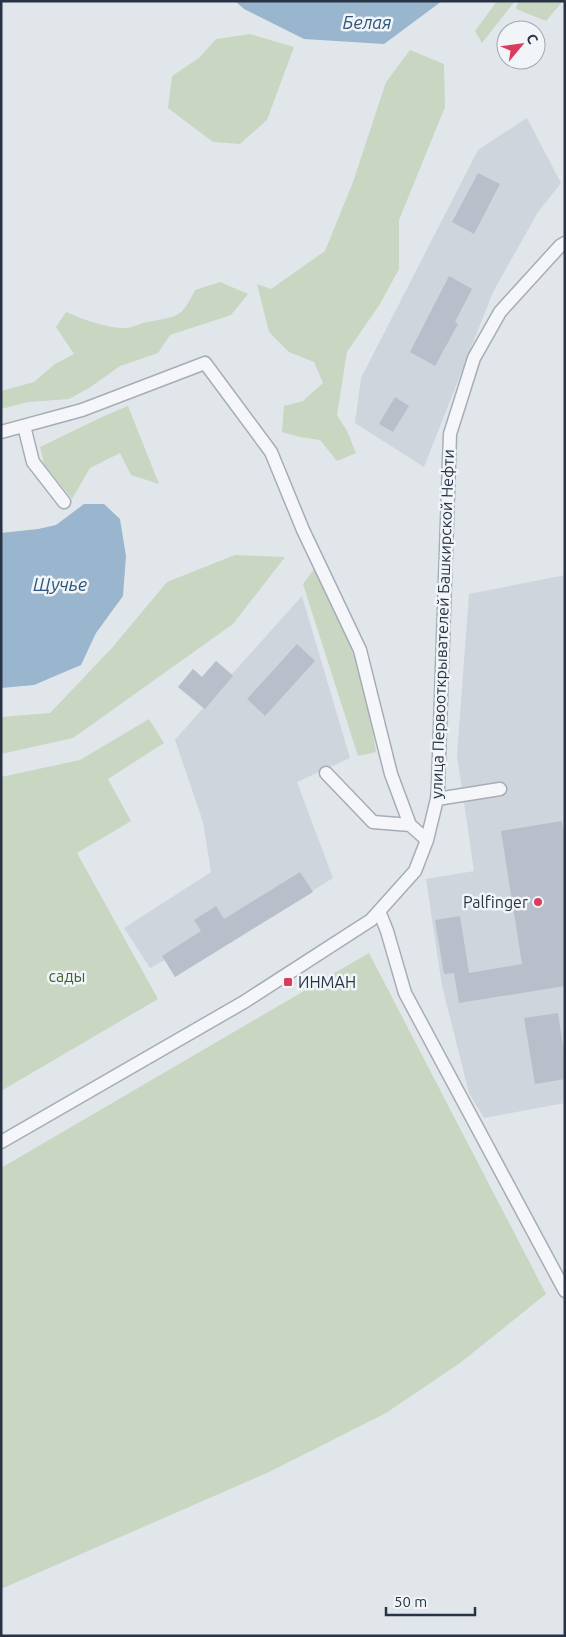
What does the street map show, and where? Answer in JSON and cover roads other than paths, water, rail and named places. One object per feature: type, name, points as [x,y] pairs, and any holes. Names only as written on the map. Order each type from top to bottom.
[{"type":"street","name":"улица Первооткрывателей Башкирской Нефти","points":[[1,1142],[244,1002],[371,920],[415,871],[427,840],[437,799],[450,434],[474,358],[500,312],[560,246],[565,243]]},
{"type":"street","points":[[1,432],[82,410],[205,362],[271,452],[303,530],[360,650],[391,774],[410,825],[427,840]]},
{"type":"street","points":[[24,426],[33,462],[64,502]]},
{"type":"street","points":[[326,773],[374,822],[410,825]]},
{"type":"street","points":[[437,799],[500,789]]},
{"type":"street","points":[[380,911],[405,993],[565,1291]]},
{"type":"water","name":"Белая","points":[[235,1],[442,1],[384,44],[304,39],[244,9]]},
{"type":"water","name":"Щучье","points":[[84,504],[104,504],[120,519],[126,556],[123,596],[96,633],[81,665],[34,685],[1,688],[1,533],[56,525]]},
{"type":"place","name":"Palfinger","points":[[538,902]]},
{"type":"place","name":"ИНМАН","points":[[288,982]]},
{"type":"park label","name":"сады","points":[[67,976]]}]
